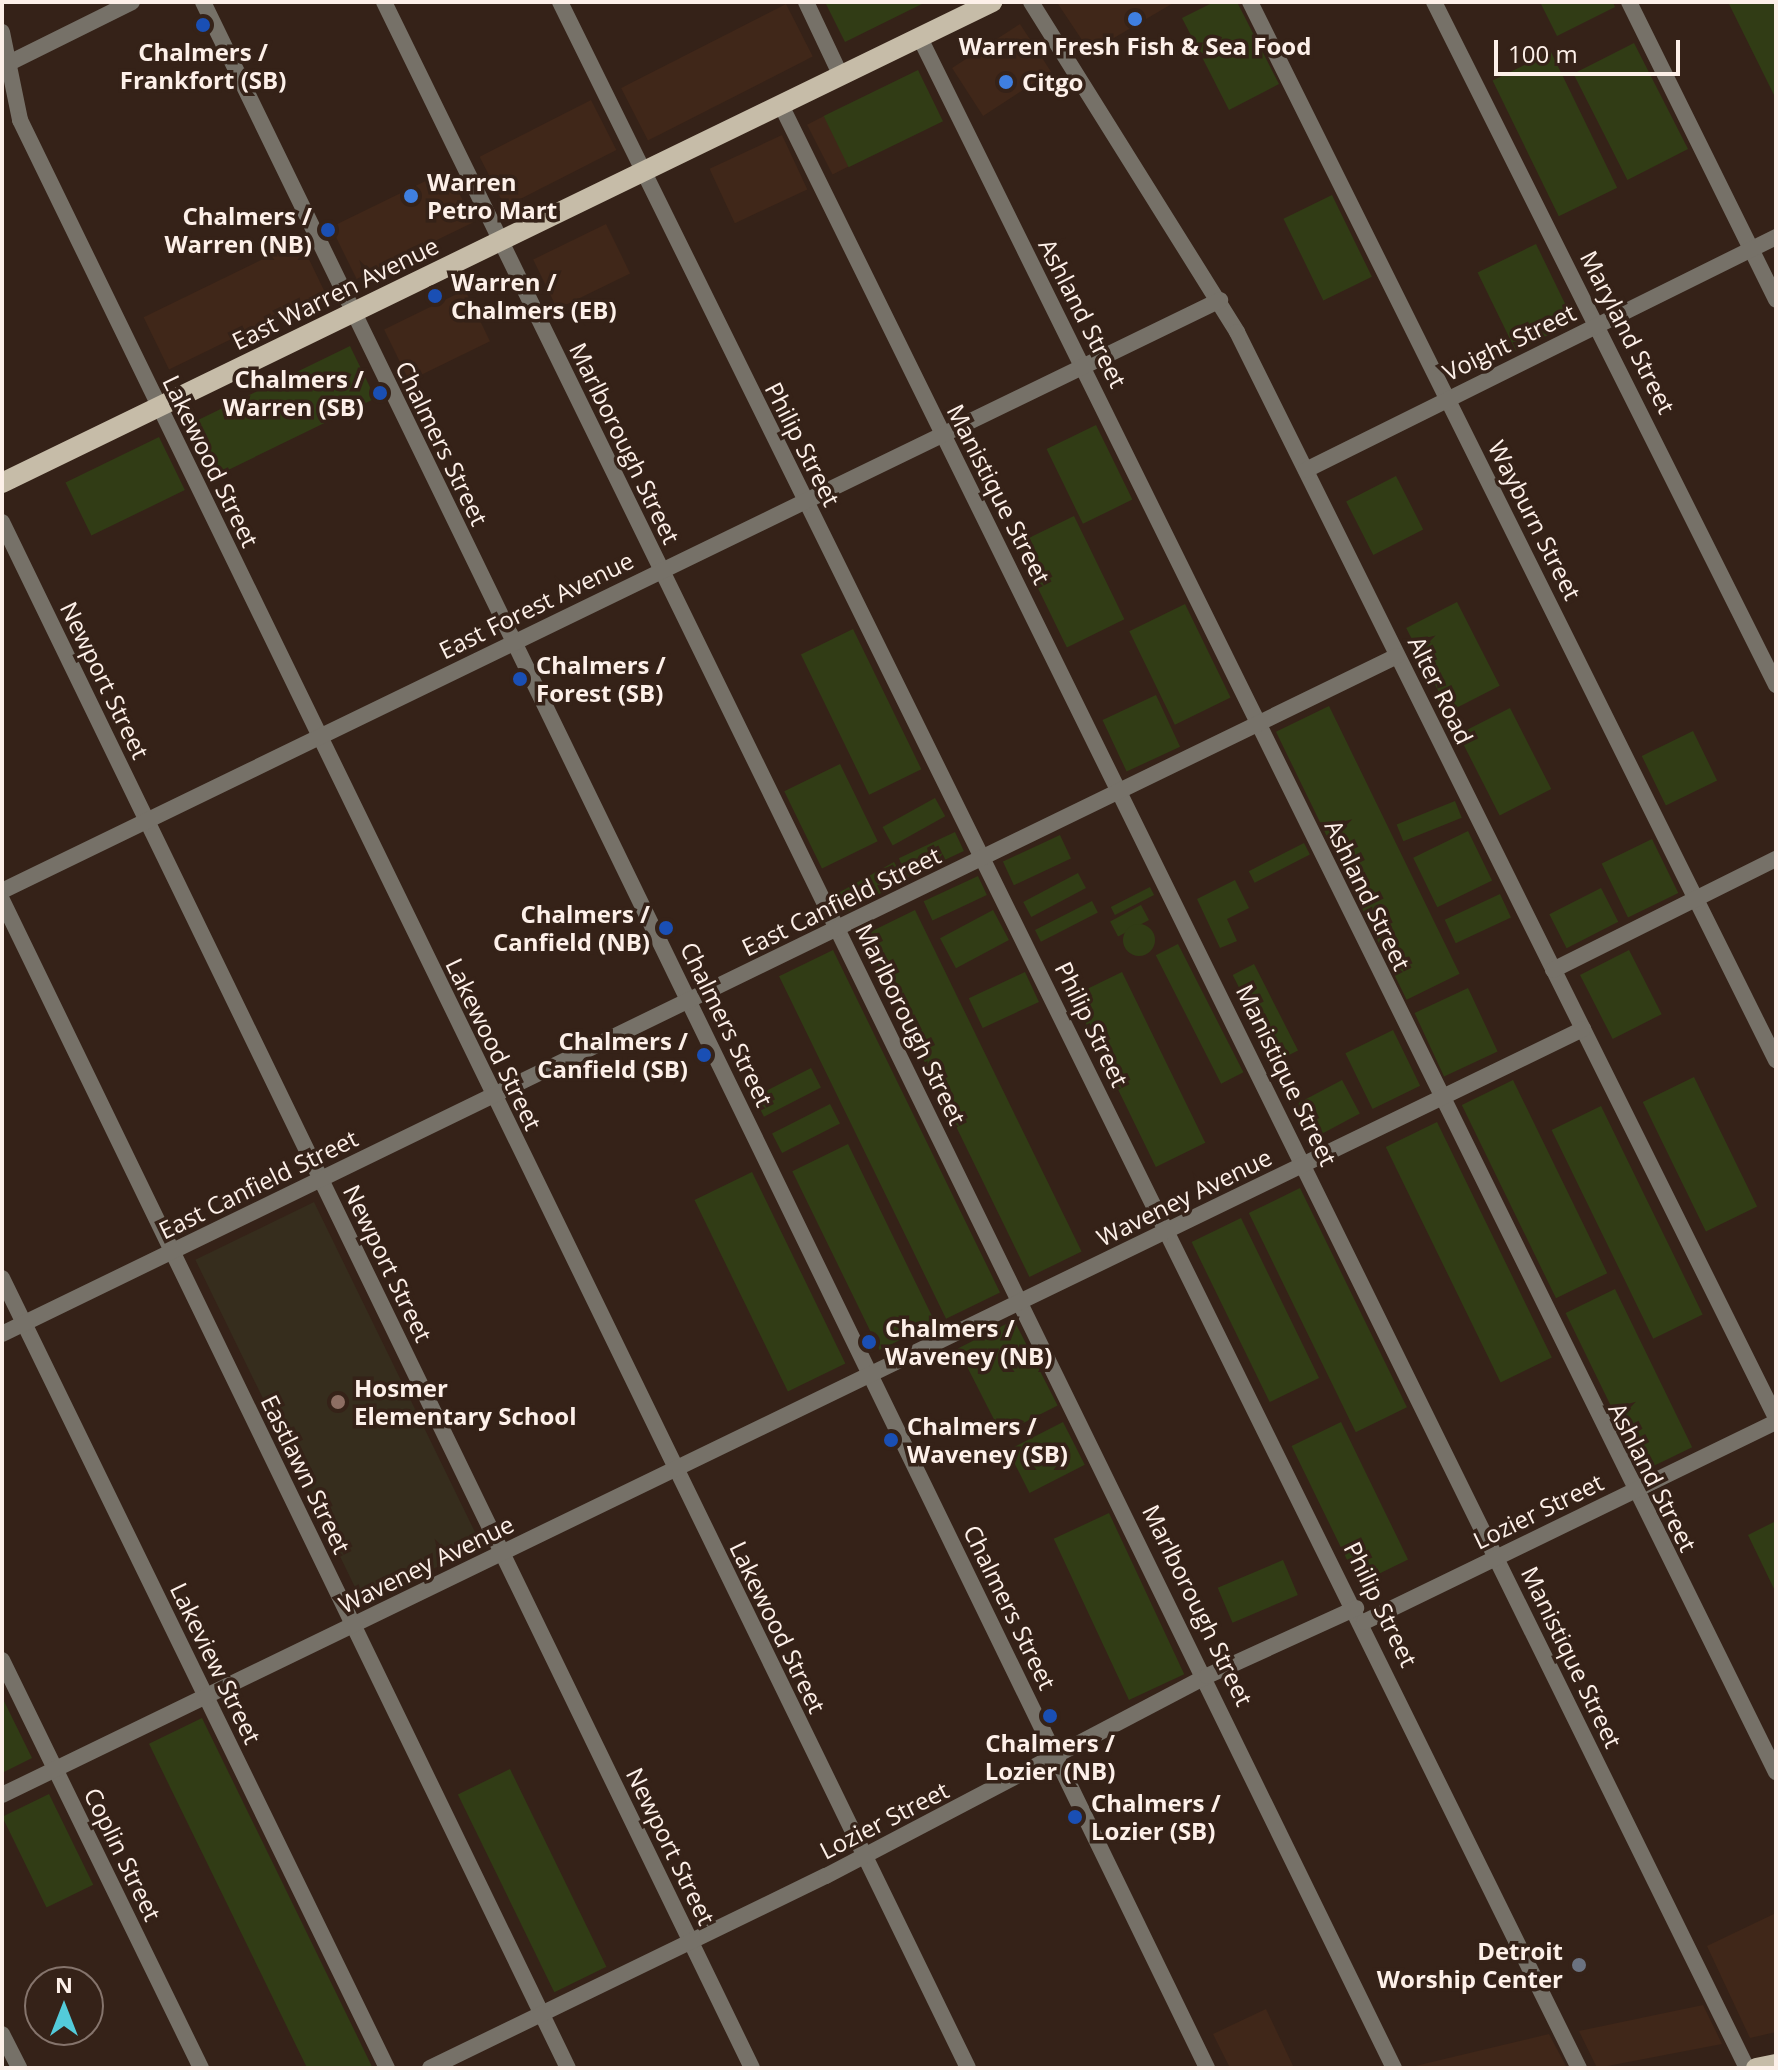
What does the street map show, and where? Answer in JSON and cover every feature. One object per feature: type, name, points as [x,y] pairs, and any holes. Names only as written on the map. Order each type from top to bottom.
[{"type":"main road","name":"East Warren Avenue","points":[[2,483],[992,2]]},
{"type":"main road","points":[[1756,2068],[1776,2064]]},
{"type":"street","points":[[6,64],[132,2]]},
{"type":"street","name":"Chalmers Street","points":[[203,2],[512,644],[690,1001],[1207,2068]]},
{"type":"street","name":"Marlborough Street","points":[[384,2],[661,572],[1207,1676],[1394,2068]]},
{"type":"street","name":"Philip Street","points":[[560,2],[1166,1232],[1360,1615],[1579,2068]]},
{"type":"street","points":[[806,2],[841,76]]},
{"type":"street","name":"Alter Road","points":[[1031,2],[1220,300],[1776,1420]]},
{"type":"street","name":"Wayburn Street","points":[[1250,2],[1776,1060]]},
{"type":"street","name":"Maryland Street","points":[[1434,2],[1599,325],[1776,685]]},
{"type":"street","points":[[1629,2],[1776,300]]},
{"type":"street","name":"Lakewood Street","points":[[2,32],[6,64],[20,120],[862,1858],[968,2068]]},
{"type":"street","name":"Ashland Street","points":[[920,38],[1633,1491],[1776,1772]]},
{"type":"street","name":"Manistique Street","points":[[781,105],[1747,2068]]},
{"type":"street","name":"Voight Street","points":[[1306,470],[1776,237]]},
{"type":"street","name":"East Forest Avenue","points":[[2,891],[1220,300]]},
{"type":"street","name":"Newport Street","points":[[2,522],[752,2068]]},
{"type":"street","name":"East Canfield Street","points":[[2,1334],[1397,656]]},
{"type":"street","points":[[1553,970],[1776,859]]},
{"type":"street","name":"Eastlawn Street","points":[[2,900],[568,2068]]},
{"type":"street","name":"Waveney Avenue","points":[[2,1795],[1583,1029]]},
{"type":"street","name":"Lakeview Street","points":[[2,1278],[387,2068]]},
{"type":"street","name":"Lozier Street","points":[[430,2068],[862,1858],[1207,1676],[1497,1558],[1776,1420]]},
{"type":"street","name":"Coplin Street","points":[[2,1660],[201,2068]]},
{"type":"street","points":[[2,2034],[19,2068]]},
{"type":"shaded area","points":[[1062,2],[1175,2],[1090,52],[1058,4]]},
{"type":"shaded area","points":[[786,4],[813,57],[648,141],[621,88]]},
{"type":"shaded area","points":[[1020,24],[1051,72],[983,116],[952,68]]},
{"type":"shaded area","points":[[591,100],[616,150],[505,207],[480,157]]},
{"type":"shaded area","points":[[824,116],[849,166],[832,175],[807,125]]},
{"type":"shaded area","points":[[782,135],[807,189],[735,223],[709,169]]},
{"type":"shaded area","points":[[448,170],[473,222],[357,279],[331,227]]},
{"type":"shaded area","points":[[606,224],[630,273],[557,309],[533,260]]},
{"type":"shaded area","points":[[300,241],[325,293],[169,369],[144,317]]},
{"type":"shaded area","points":[[465,290],[490,341],[409,381],[384,329]]},
{"type":"shaded area","name":"Hosmer Elementary School","points":[[314,1202],[481,1545],[363,1603],[195,1260]]},
{"type":"shaded area","points":[[1776,1913],[1776,2032],[1750,2038],[1707,1946]]},
{"type":"shaded area","points":[[1703,2005],[1722,2044],[1597,2068],[1579,2031]]},
{"type":"shaded area","points":[[1266,2009],[1294,2068],[1230,2068],[1213,2034]]},
{"type":"shaded area","points":[[1549,2034],[1567,2068],[1411,2067]]},
{"type":"green space","points":[[825,2],[926,2],[845,42]]},
{"type":"green space","points":[[1214,2],[1237,2],[1279,84],[1229,110],[1182,18]]},
{"type":"green space","points":[[1540,2],[1613,2],[1615,7],[1557,36]]},
{"type":"green space","points":[[1728,2],[1776,2],[1776,99]]},
{"type":"green space","points":[[1634,43],[1688,149],[1627,180],[1573,74]]},
{"type":"green space","points":[[1551,52],[1617,188],[1559,216],[1493,80]]},
{"type":"green space","points":[[918,70],[943,121],[849,167],[824,116]]},
{"type":"green space","points":[[1332,195],[1372,277],[1323,300],[1283,219]]},
{"type":"green space","points":[[1536,244],[1574,322],[1516,351],[1478,272]]},
{"type":"green space","points":[[350,346],[375,398],[220,474],[195,422]]},
{"type":"green space","points":[[1096,425],[1132,500],[1083,524],[1047,449]]},
{"type":"green space","points":[[159,437],[185,490],[91,536],[66,483]]},
{"type":"green space","points":[[1396,476],[1423,529],[1373,555],[1346,501]]},
{"type":"green space","points":[[1074,516],[1124,619],[1067,647],[1016,544]]},
{"type":"green space","points":[[1457,602],[1500,686],[1449,712],[1406,628]]},
{"type":"green space","points":[[1185,604],[1231,697],[1175,725],[1129,631]]},
{"type":"green space","points":[[853,629],[921,769],[869,795],[801,654]]},
{"type":"green space","points":[[1156,695],[1180,747],[1127,772],[1103,720]]},
{"type":"green space","points":[[1329,706],[1460,974],[1407,1000],[1276,732]]},
{"type":"green space","points":[[1510,708],[1551,789],[1500,815],[1458,734]]},
{"type":"green space","points":[[1693,731],[1717,780],[1666,805],[1642,756]]},
{"type":"green space","points":[[840,764],[878,841],[822,868],[784,791]]},
{"type":"green space","points":[[935,798],[945,816],[893,845],[883,827]]},
{"type":"green space","points":[[1455,801],[1462,818],[1403,841],[1397,825]]},
{"type":"green space","points":[[1468,831],[1492,880],[1437,907],[1413,858]]},
{"type":"green space","points":[[955,832],[964,851],[908,877],[899,858]]},
{"type":"green space","points":[[1060,835],[1071,859],[1014,885],[1003,862]]},
{"type":"green space","points":[[1652,839],[1678,893],[1628,917],[1602,864]]},
{"type":"green space","points":[[1304,843],[1310,855],[1255,883],[1249,871]]},
{"type":"green space","points":[[894,862],[904,880],[845,913],[835,895]]},
{"type":"green space","points":[[1078,873],[1086,888],[1031,917],[1023,902]]},
{"type":"green space","points":[[978,876],[987,895],[932,920],[924,901]]},
{"type":"green space","points":[[1235,880],[1249,908],[1227,919],[1237,941],[1220,948],[1197,899]]},
{"type":"green space","points":[[1150,887],[1154,895],[1115,915],[1111,907]]},
{"type":"green space","points":[[1601,888],[1618,922],[1567,948],[1549,914]]},
{"type":"green space","points":[[1500,894],[1511,918],[1456,943],[1445,920]]},
{"type":"green space","points":[[1092,901],[1098,913],[1041,942],[1035,930]]},
{"type":"green space","points":[[1141,905],[1149,920],[1118,936],[1110,921]]},
{"type":"green space","points":[[915,910],[1082,1252],[1029,1277],[863,935]]},
{"type":"green space","points":[[993,910],[1009,940],[956,968],[940,938]]},
{"type":"green space","points":[[1139,924],[1150,929],[1155,940],[1150,951],[1139,956],[1128,951],[1123,940],[1128,929]]},
{"type":"green space","points":[[1178,944],[1243,1072],[1221,1084],[1156,955]]},
{"type":"green space","points":[[833,950],[1000,1292],[946,1319],[779,976]]},
{"type":"green space","points":[[1629,950],[1662,1014],[1613,1039],[1580,975]]},
{"type":"green space","points":[[1254,964],[1298,1050],[1277,1061],[1233,975]]},
{"type":"green space","points":[[1025,972],[1039,1002],[983,1028],[969,998]]},
{"type":"green space","points":[[1122,972],[1205,1143],[1156,1167],[1073,996]]},
{"type":"green space","points":[[1468,988],[1498,1051],[1444,1076],[1415,1013]]},
{"type":"green space","points":[[1393,1030],[1420,1086],[1373,1109],[1345,1053]]},
{"type":"green space","points":[[811,1068],[821,1088],[764,1117],[754,1097]]},
{"type":"green space","points":[[1694,1077],[1757,1206],[1706,1231],[1643,1102]]},
{"type":"green space","points":[[1342,1080],[1360,1114],[1312,1139],[1294,1105]]},
{"type":"green space","points":[[1513,1080],[1607,1273],[1556,1298],[1462,1105]]},
{"type":"green space","points":[[830,1104],[840,1124],[782,1153],[772,1134]]},
{"type":"green space","points":[[1601,1106],[1703,1315],[1653,1339],[1552,1130]]},
{"type":"green space","points":[[1437,1122],[1552,1357],[1501,1382],[1386,1147]]},
{"type":"green space","points":[[848,1144],[935,1323],[880,1350],[792,1171]]},
{"type":"green space","points":[[752,1172],[845,1363],[788,1391],[694,1200]]},
{"type":"green space","points":[[1300,1188],[1407,1407],[1356,1432],[1249,1213]]},
{"type":"green space","points":[[1241,1218],[1319,1378],[1270,1402],[1192,1242]]},
{"type":"green space","points":[[1615,1289],[1692,1447],[1643,1471],[1566,1313]]},
{"type":"green space","points":[[1014,1320],[1058,1406],[1001,1434],[958,1349]]},
{"type":"green space","points":[[1063,1422],[1085,1465],[1030,1493],[1008,1450]]},
{"type":"green space","points":[[1341,1422],[1408,1560],[1359,1584],[1292,1446]]},
{"type":"green space","points":[[1109,1513],[1184,1674],[1129,1700],[1054,1539]]},
{"type":"green space","points":[[1776,1521],[1776,1593],[1748,1535]]},
{"type":"green space","points":[[1283,1560],[1298,1595],[1232,1623],[1218,1588]]},
{"type":"green space","points":[[2,1697],[32,1758],[2,1773]]},
{"type":"green space","points":[[202,1718],[373,2068],[307,2068],[149,1744]]},
{"type":"green space","points":[[510,1769],[606,1967],[554,1992],[458,1794]]},
{"type":"green space","points":[[49,1794],[93,1885],[47,1908],[2,1817]]},
{"type":"place","name":"Warren Fresh Fish & Sea Food","points":[[1135,19]]},
{"type":"place","name":"Chalmers / Frankfort (SB)","points":[[203,25]]},
{"type":"place","name":"Citgo","points":[[1006,82]]},
{"type":"place","name":"Warren Petro Mart","points":[[411,196]]},
{"type":"place","name":"Chalmers / Warren (NB)","points":[[328,230]]},
{"type":"place","name":"Warren / Chalmers (EB)","points":[[435,296]]},
{"type":"place","name":"Chalmers / Warren (SB)","points":[[380,393]]},
{"type":"place","name":"Chalmers / Forest (SB)","points":[[520,679]]},
{"type":"place","name":"Chalmers / Canfield (NB)","points":[[666,928]]},
{"type":"place","name":"Chalmers / Canfield (SB)","points":[[704,1055]]},
{"type":"place","name":"Chalmers / Waveney (NB)","points":[[869,1342]]},
{"type":"place","name":"Hosmer Elementary School","points":[[338,1402]]},
{"type":"place","name":"Chalmers / Waveney (SB)","points":[[891,1440]]},
{"type":"place","name":"Chalmers / Lozier (NB)","points":[[1050,1716]]},
{"type":"place","name":"Chalmers / Lozier (SB)","points":[[1075,1817]]},
{"type":"place","name":"Detroit Worship Center","points":[[1579,1965]]}]
